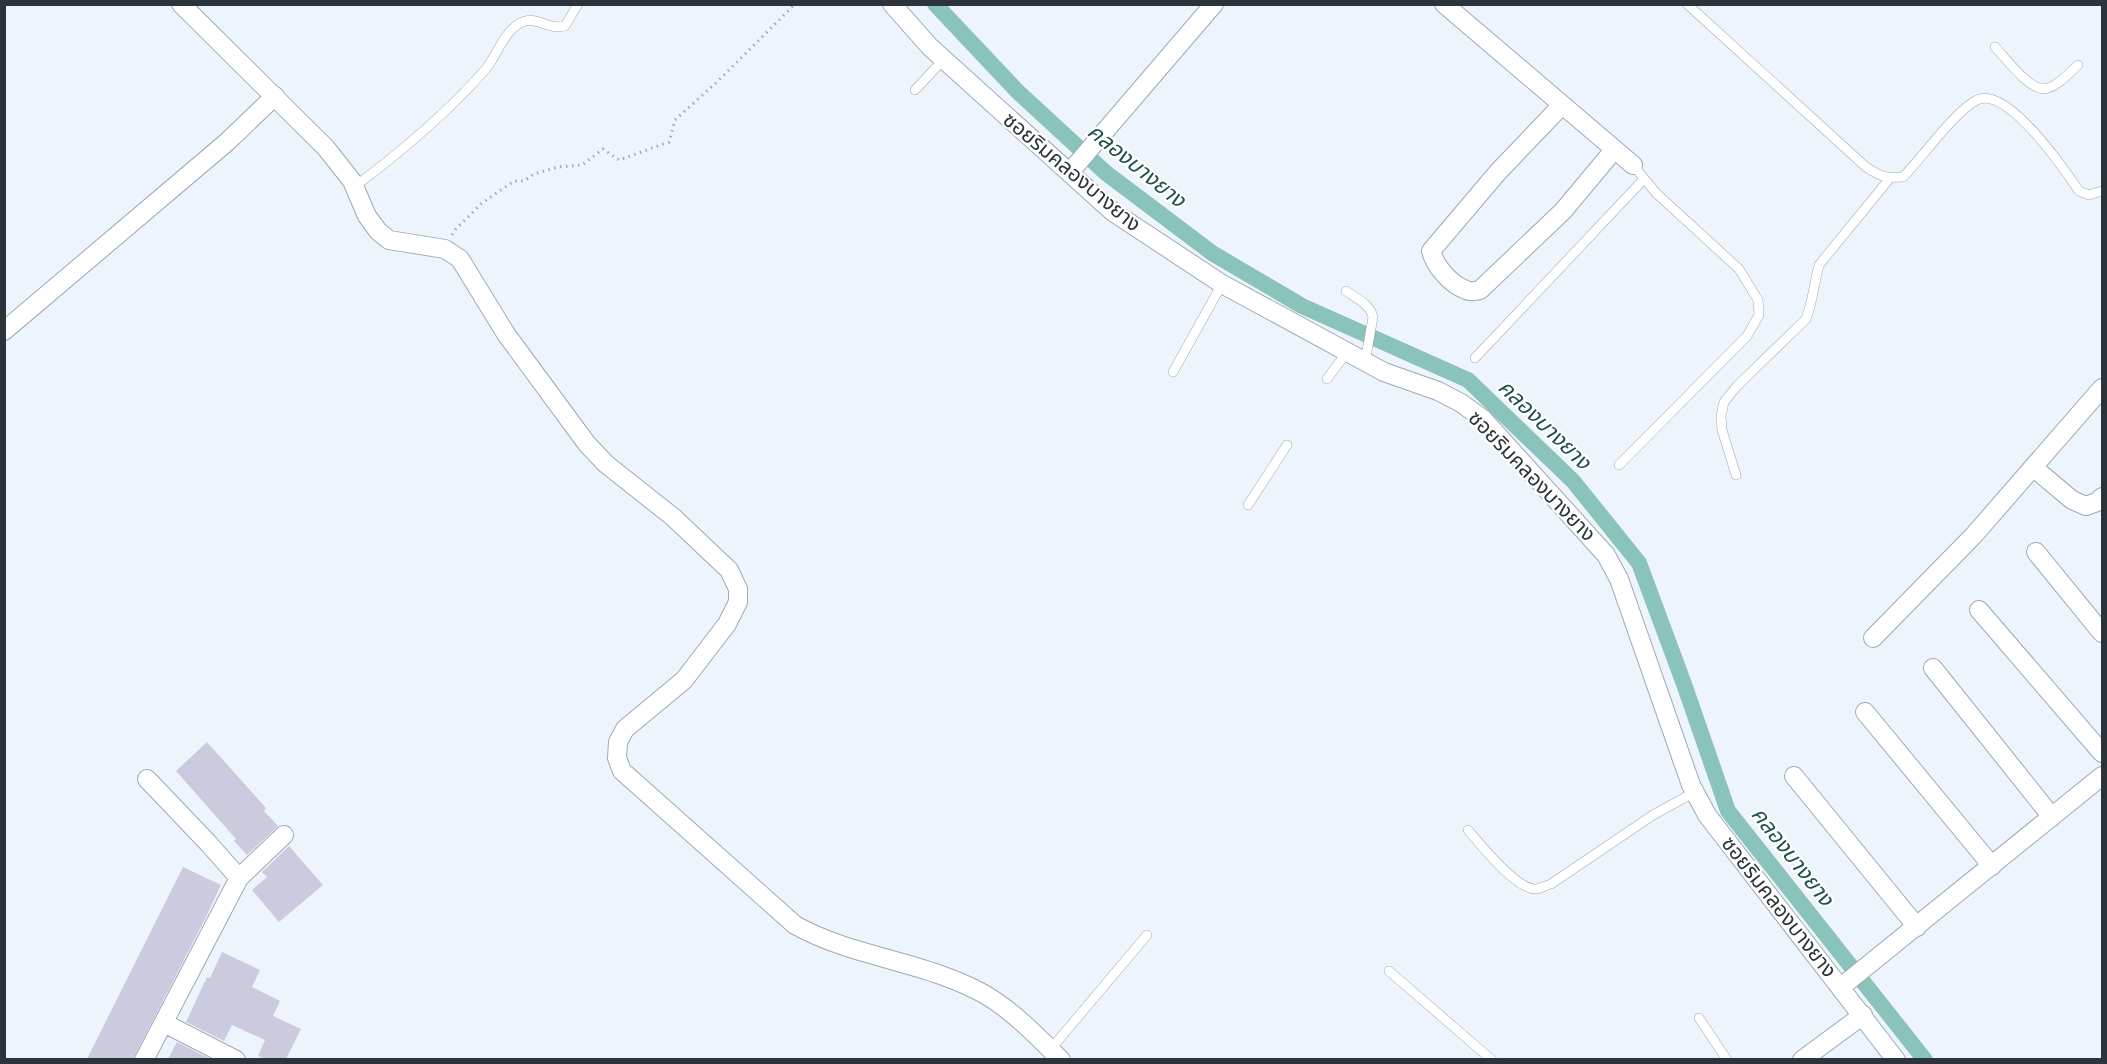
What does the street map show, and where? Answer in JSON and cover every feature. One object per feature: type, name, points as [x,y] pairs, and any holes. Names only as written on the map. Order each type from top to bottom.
[{"type":"street","points":[[181,4],[326,148],[354,186],[367,216],[378,231],[389,240],[445,249],[460,259],[506,334],[586,444],[606,464],[653,500],[729,570],[738,589],[738,602],[727,624],[684,680],[625,729],[618,742],[617,758],[622,771],[795,925],[815,937],[842,947],[941,976],[985,994],[1015,1017],[1055,1055]]},
{"type":"street","name":"ซอยริมคลองบางยาง","points":[[892,4],[944,60],[991,104],[1073,169],[1113,212],[1222,284],[1347,352],[1367,353],[1384,372],[1445,395],[1483,419],[1606,555],[1619,579],[1695,792],[1707,815],[1848,982],[1863,1015],[1896,1059]]},
{"type":"street","points":[[1073,169],[1214,4]]},
{"type":"street","points":[[1444,4],[1639,172]]},
{"type":"street","points":[[4,331],[227,142],[275,96]]},
{"type":"street","points":[[1562,105],[1498,172],[1431,251],[1434,263],[1453,281],[1467,291],[1480,290],[1563,210],[1614,150]]},
{"type":"street","points":[[1873,638],[1974,535],[2103,388]]},
{"type":"street","points":[[2033,467],[2072,500],[2086,506],[2097,502],[2103,496]]},
{"type":"street","points":[[2036,552],[2103,633]]},
{"type":"street","points":[[1979,610],[2103,753]]},
{"type":"street","points":[[1933,668],[2052,817]]},
{"type":"street","points":[[1865,712],[1992,866]]},
{"type":"street","points":[[1794,776],[1917,927]]},
{"type":"street","points":[[1848,982],[2103,776]]},
{"type":"street","points":[[147,779],[239,878]]},
{"type":"street","points":[[144,1059],[230,892],[239,878],[284,835]]},
{"type":"street","points":[[1803,1059],[1863,1015]]},
{"type":"street","points":[[164,1023],[236,1059]]},
{"type":"lane","points":[[354,186],[444,112],[491,63],[506,38],[523,22],[533,20],[556,28],[565,26],[578,4]]},
{"type":"lane","points":[[1687,4],[1866,166],[1880,176],[1903,177],[1963,110],[1979,99],[1995,100],[2008,107],[2028,126],[2079,191],[2089,195],[2103,191]]},
{"type":"lane","points":[[1995,47],[2031,85],[2041,90],[2050,88],[2078,65]]},
{"type":"lane","points":[[915,90],[944,60]]},
{"type":"lane","points":[[1475,358],[1639,172],[1656,193],[1739,269],[1758,300],[1759,315],[1747,336],[1619,465]]},
{"type":"lane","points":[[1736,475],[1722,430],[1721,416],[1724,402],[1737,386],[1806,319],[1812,304],[1814,282],[1819,265],[1890,178]]},
{"type":"lane","points":[[1173,372],[1222,284]]},
{"type":"lane","points":[[1346,291],[1369,307],[1373,317],[1367,353]]},
{"type":"lane","points":[[1327,379],[1347,352]]},
{"type":"lane","points":[[1248,505],[1287,445]]},
{"type":"lane","points":[[1468,830],[1487,852],[1523,885],[1536,889],[1551,884],[1653,815],[1695,792]]},
{"type":"lane","points":[[1055,1055],[1147,935]]},
{"type":"lane","points":[[1389,971],[1491,1059]]},
{"type":"lane","points":[[1699,1018],[1727,1059]]},
{"type":"path","points":[[445,249],[456,229],[482,203],[514,182],[524,182],[534,174],[558,167],[582,165],[603,150],[619,160],[669,142],[675,120],[719,80],[795,4]]},
{"type":"building","points":[[207,742],[266,808],[264,811],[278,826],[247,855],[234,841],[236,839],[176,771]]},
{"type":"building","points":[[289,846],[323,885],[279,922],[252,890],[267,877],[262,872]]},
{"type":"building","points":[[183,867],[221,885],[205,919],[133,1059],[87,1059]]},
{"type":"building","points":[[222,952],[260,970],[252,987],[280,1001],[273,1016],[301,1029],[286,1059],[266,1059],[258,1056],[265,1040],[232,1025],[224,1041],[186,1022],[207,977],[210,978]]},
{"type":"building","points":[[177,1042],[210,1059],[168,1059]]},
{"type":"waterway","name":"คลองบางยาง","points":[[935,4],[1018,92],[1106,173],[1212,253],[1302,306],[1468,380],[1573,481],[1639,563],[1728,811],[1925,1060]]}]
